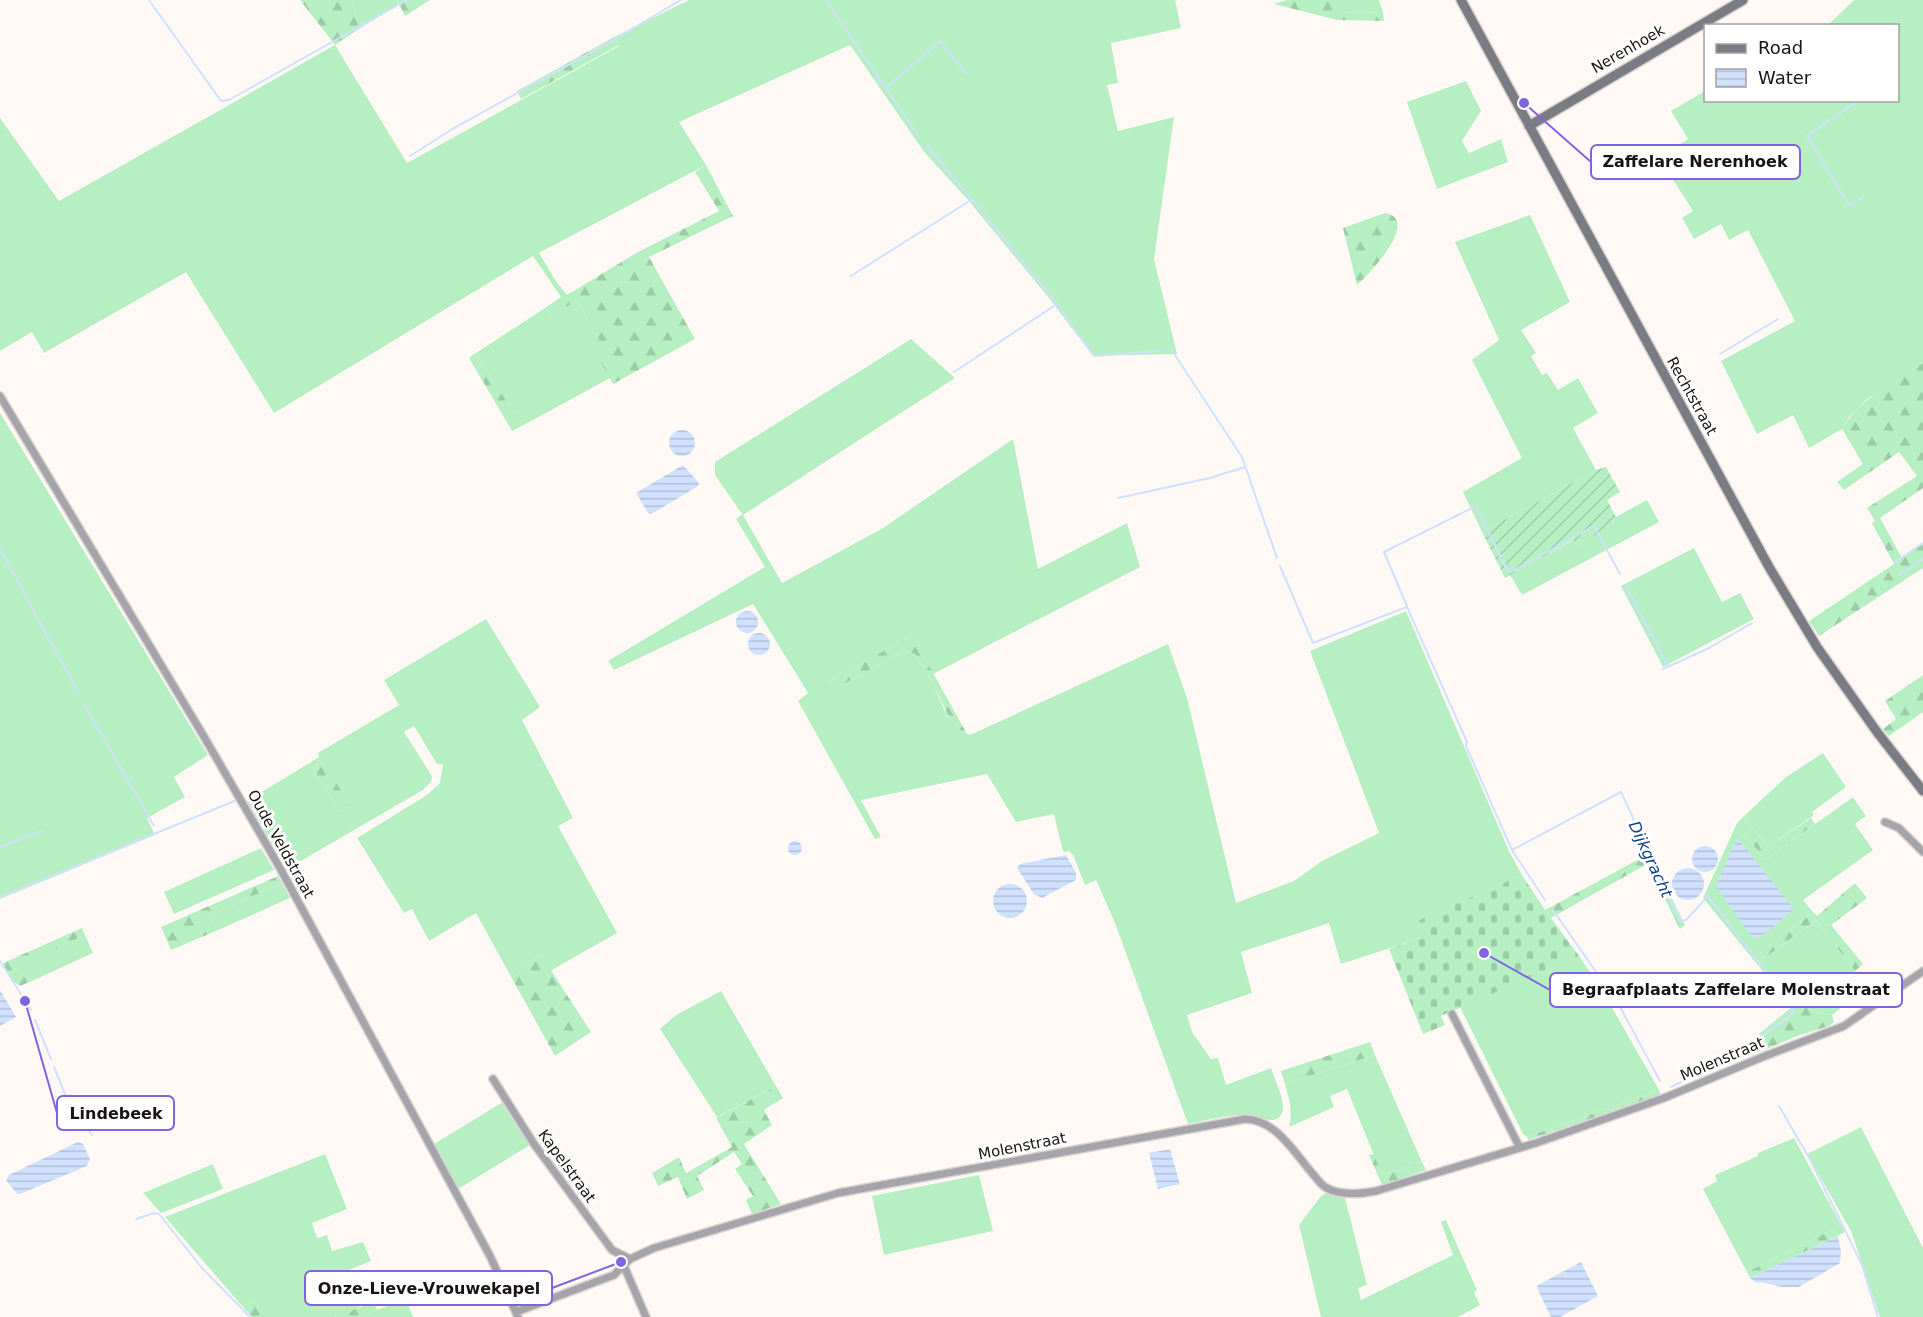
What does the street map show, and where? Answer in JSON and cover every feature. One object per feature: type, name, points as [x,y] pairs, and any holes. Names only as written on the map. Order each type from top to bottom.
[{"type":"street","name":"Rechtstraat","points":[[1461,0],[1769,567],[1817,647],[1877,732],[1923,791]]},
{"type":"street","name":"Nerenhoek","points":[[1529,126],[1743,0]]},
{"type":"street","name":"Oude Veldstraat","points":[[0,396],[280,868],[490,1256],[517,1315]]},
{"type":"street","points":[[1885,822],[1899,828],[1923,852]]},
{"type":"street","name":"Molenstraat","points":[[517,1315],[614,1275],[630,1259],[654,1248],[838,1193],[1245,1119],[1267,1124],[1324,1186],[1343,1192],[1376,1191],[1520,1148],[1664,1098],[1844,1026],[1923,971]]},
{"type":"street","points":[[1452,1014],[1520,1148]]},
{"type":"street","name":"Kapelstraat","points":[[492,1079],[534,1144],[612,1250],[630,1259]]},
{"type":"street","points":[[624,1266],[646,1317]]},
{"type":"green space","points":[[300,0],[352,0],[359,29],[335,45]]},
{"type":"green space","points":[[352,0],[397,0],[398,5],[359,29]]},
{"type":"green space","points":[[397,0],[430,0],[405,16]]},
{"type":"green space","points":[[689,0],[1175,0],[1181,28],[1111,43],[1118,83],[1107,85],[1118,131],[1174,117],[1154,259],[1177,354],[1093,356],[1049,298],[968,200],[925,153],[850,45],[679,122],[706,165],[533,256],[274,413],[186,272],[44,353],[32,332],[0,351],[0,118],[59,201],[335,45],[407,163],[619,46],[614,37]]},
{"type":"green space","points":[[1287,0],[1337,0],[1341,13],[1383,12],[1384,21],[1337,20],[1274,4]]},
{"type":"green space","points":[[1337,0],[1379,0],[1383,12],[1340,13]]},
{"type":"green space","points":[[1854,0],[1923,0],[1923,363],[1867,399],[1849,417],[1842,429],[1809,448],[1793,415],[1757,434],[1721,361],[1795,321],[1748,230],[1729,240],[1721,224],[1694,239],[1682,218],[1693,211],[1659,158],[1688,139],[1671,111],[1704,92],[1704,102],[1899,102],[1899,24],[1829,24]]},
{"type":"green space","points":[[614,37],[619,45],[521,99],[517,91]]},
{"type":"green space","points":[[1466,81],[1481,111],[1462,141],[1469,153],[1501,139],[1508,162],[1437,189],[1407,102]]},
{"type":"green space","points":[[706,165],[733,216],[649,257],[695,339],[613,384],[591,344],[599,339],[577,301],[550,316],[545,308],[561,297],[533,256],[539,253],[567,295],[638,252],[719,211],[695,172]]},
{"type":"green space","points":[[1385,213],[1395,217],[1398,225],[1395,236],[1381,259],[1357,285],[1343,228]]},
{"type":"green space","points":[[1530,215],[1570,302],[1521,330],[1536,353],[1531,356],[1542,375],[1547,373],[1558,390],[1578,378],[1598,413],[1573,428],[1596,470],[1482,532],[1463,492],[1522,458],[1472,360],[1499,340],[1455,242]]},
{"type":"green space","points":[[577,301],[599,339],[591,344],[610,378],[522,426],[476,353],[545,308],[550,316]]},
{"type":"green space","points":[[911,339],[955,378],[743,515],[782,583],[883,528],[1013,439],[1038,569],[1127,523],[1140,567],[933,674],[912,635],[830,681],[835,689],[904,651],[915,654],[931,679],[950,719],[955,726],[970,735],[1168,644],[1187,698],[1236,903],[1294,881],[1322,861],[1379,833],[1310,651],[1406,611],[1509,851],[1522,875],[1418,921],[1424,937],[1341,964],[1329,923],[1241,952],[1252,993],[1187,1015],[1192,1032],[1211,1059],[1218,1058],[1226,1085],[1271,1068],[1283,1104],[1282,1113],[1276,1119],[1267,1120],[1241,1115],[1188,1124],[1115,923],[1096,880],[1085,885],[1073,855],[1069,851],[1063,852],[1054,814],[1016,822],[987,774],[861,800],[881,837],[875,839],[798,701],[808,693],[753,604],[614,670],[608,661],[765,567],[736,519],[742,514],[715,475],[715,462]]},
{"type":"green space","points":[[476,353],[522,426],[512,431],[469,358]]},
{"type":"green space","points":[[1923,363],[1923,488],[1880,518],[1902,558],[1923,544],[1923,568],[1819,636],[1809,621],[1894,564],[1872,523],[1875,521],[1867,508],[1917,476],[1899,452],[1844,490],[1837,482],[1863,464],[1842,429],[1858,408],[1889,384]]},
{"type":"green space","points":[[0,413],[208,755],[174,777],[185,797],[147,818],[155,835],[0,899]]},
{"type":"green space","points":[[1606,467],[1620,492],[1607,500],[1616,517],[1612,520],[1614,525],[1577,545],[1573,540],[1505,578],[1482,532],[1596,470]]},
{"type":"green space","points":[[1647,500],[1659,522],[1522,595],[1510,575],[1574,540],[1577,545],[1614,524],[1612,519]]},
{"type":"green space","points":[[1694,548],[1722,602],[1740,593],[1754,619],[1663,667],[1621,586]]},
{"type":"green space","points":[[486,619],[540,707],[522,720],[573,818],[558,826],[617,933],[550,971],[541,955],[509,973],[476,913],[429,941],[412,909],[404,913],[357,838],[427,795],[440,783],[443,764],[437,764],[414,726],[404,732],[432,776],[431,782],[423,790],[287,869],[247,801],[319,757],[318,753],[399,705],[384,680]],"holes":[[[322,761],[350,806],[340,812],[313,768]]]},
{"type":"green space","points":[[912,635],[967,734],[953,726],[930,677],[915,654],[904,651],[835,689],[830,681]]},
{"type":"green space","points":[[1923,675],[1923,712],[1889,736],[1883,729],[1896,719],[1885,701]]},
{"type":"green space","points":[[1823,753],[1846,787],[1812,812],[1814,815],[1767,847],[1744,816],[1786,777]]},
{"type":"green space","points":[[322,761],[351,806],[340,812],[313,768]]},
{"type":"green space","points":[[1853,797],[1866,816],[1855,824],[1873,850],[1803,900],[1813,912],[1760,953],[1765,958],[1816,920],[1855,971],[1841,981],[1854,997],[1832,1015],[1814,1012],[1804,1003],[1792,1007],[1703,898],[1737,823],[1765,860]]},
{"type":"green space","points":[[1744,816],[1767,847],[1811,818],[1815,824],[1765,860],[1737,823]]},
{"type":"green space","points":[[261,848],[274,870],[174,914],[164,892]]},
{"type":"green space","points":[[1650,853],[1685,925],[1680,929],[1647,864],[1551,918],[1545,910]]},
{"type":"green space","points":[[1522,875],[1579,956],[1441,1016],[1445,1025],[1423,1034],[1389,949],[1423,937],[1417,921]]},
{"type":"green space","points":[[278,876],[282,883],[209,916],[216,931],[171,950],[161,927]]},
{"type":"green space","points":[[282,883],[290,898],[216,931],[209,916]]},
{"type":"green space","points":[[1855,883],[1867,898],[1831,925],[1863,964],[1855,971],[1816,920],[1765,958],[1760,953],[1813,912],[1817,916]]},
{"type":"green space","points":[[82,928],[85,935],[19,966],[21,974],[32,981],[20,986],[11,980],[3,963]]},
{"type":"green space","points":[[85,935],[93,953],[32,981],[21,974],[18,966]]},
{"type":"green space","points":[[541,955],[591,1032],[555,1056],[509,973]]},
{"type":"green space","points":[[1579,956],[1599,985],[1659,1090],[1527,1137],[1523,1134],[1460,1007]]},
{"type":"green space","points":[[721,991],[776,1086],[717,1117],[660,1029],[676,1015]]},
{"type":"green space","points":[[1804,1003],[1814,1012],[1832,1015],[1834,1022],[1829,1026],[1797,1036],[1748,1057],[1742,1053],[1744,1046],[1792,1007]]},
{"type":"green space","points":[[1370,1042],[1375,1055],[1285,1084],[1281,1071]]},
{"type":"green space","points":[[1375,1055],[1422,1162],[1382,1175],[1347,1089],[1330,1096],[1334,1107],[1289,1127],[1291,1110],[1285,1084]]},
{"type":"green space","points":[[776,1086],[783,1098],[764,1110],[772,1125],[744,1144],[781,1204],[752,1214],[746,1200],[753,1196],[735,1169],[742,1164],[734,1152],[697,1176],[704,1190],[687,1199],[678,1177],[658,1186],[652,1173],[679,1157],[686,1173],[732,1147],[716,1118]]},
{"type":"green space","points":[[1659,1090],[1661,1095],[1528,1140],[1527,1137]]},
{"type":"green space","points":[[503,1102],[530,1145],[458,1189],[434,1144]]},
{"type":"green space","points":[[1861,1127],[1923,1248],[1923,1317],[1880,1317],[1851,1231],[1807,1154]]},
{"type":"green space","points":[[1794,1138],[1845,1232],[1838,1236],[1834,1229],[1747,1272],[1703,1189],[1717,1181],[1715,1175]]},
{"type":"green space","points":[[325,1154],[347,1209],[312,1223],[317,1238],[327,1235],[332,1251],[363,1242],[371,1261],[346,1271],[359,1308],[334,1317],[266,1317],[254,1301],[242,1306],[165,1217]]},
{"type":"green space","points":[[1374,1154],[1382,1175],[1422,1162],[1426,1170],[1382,1185],[1369,1155]]},
{"type":"green space","points":[[213,1164],[223,1189],[161,1213],[143,1193]]},
{"type":"green space","points":[[979,1175],[993,1231],[884,1255],[872,1196]]},
{"type":"green space","points":[[1326,1193],[1345,1198],[1367,1285],[1358,1288],[1361,1300],[1453,1255],[1441,1222],[1446,1220],[1477,1290],[1474,1292],[1480,1305],[1458,1317],[1321,1317],[1299,1225],[1321,1196]]},
{"type":"green space","points":[[1834,1229],[1838,1236],[1750,1278],[1747,1272]]},
{"type":"green space","points":[[406,1300],[413,1317],[356,1317]]},
{"type":"green space","points":[[254,1301],[266,1317],[252,1317],[242,1306]]},
{"type":"green space","points":[[374,1302],[377,1310],[356,1317],[334,1317]]},
{"type":"water","points":[[682,430],[691,434],[695,443],[691,452],[682,456],[673,452],[669,443],[673,434]]},
{"type":"water","points":[[683,465],[699,483],[698,486],[655,512],[648,513],[636,493]]},
{"type":"water","points":[[747,611],[755,614],[758,622],[755,630],[747,633],[739,630],[736,622],[739,614]]},
{"type":"water","points":[[759,633],[767,636],[770,644],[767,652],[759,655],[751,652],[748,644],[751,636]]},
{"type":"water","points":[[1737,838],[1794,909],[1761,937],[1754,938],[1750,934],[1717,888],[1717,883]]},
{"type":"water","points":[[792,841],[798,841],[802,848],[798,855],[792,855],[788,851],[788,845]]},
{"type":"water","points":[[1705,846],[1714,850],[1718,859],[1714,868],[1705,872],[1696,868],[1692,859],[1696,850]]},
{"type":"water","points":[[1066,855],[1076,873],[1076,880],[1042,898],[1034,894],[1017,868],[1020,864]]},
{"type":"water","points":[[1688,868],[1699,873],[1704,884],[1699,895],[1688,900],[1677,895],[1672,884],[1677,873]]},
{"type":"water","points":[[1010,884],[1022,889],[1027,901],[1022,913],[1010,918],[998,913],[993,901],[998,889]]},
{"type":"water","points":[[0,990],[16,1017],[0,1026]]},
{"type":"water","points":[[78,1142],[83,1144],[90,1159],[87,1166],[20,1194],[17,1194],[6,1180],[9,1175]]},
{"type":"water","points":[[1170,1149],[1180,1184],[1158,1189],[1149,1153]]},
{"type":"water","points":[[1838,1236],[1841,1252],[1840,1263],[1799,1287],[1757,1283],[1750,1278]]},
{"type":"water","points":[[1581,1262],[1598,1296],[1560,1317],[1551,1317],[1537,1288],[1538,1285]]},
{"type":"waterway","points":[[149,0],[221,101],[229,100],[407,0]]},
{"type":"waterway","points":[[410,156],[454,128],[681,0]]},
{"type":"waterway","points":[[826,0],[919,137]]},
{"type":"waterway","points":[[886,88],[940,41],[967,74]]},
{"type":"waterway","points":[[1856,102],[1807,136],[1849,205],[1863,197]]},
{"type":"waterway","points":[[926,144],[1057,304],[1094,356],[1160,351]]},
{"type":"waterway","points":[[851,276],[971,200]]},
{"type":"waterway","points":[[954,372],[1057,304]]},
{"type":"waterway","points":[[1720,354],[1778,319]]},
{"type":"waterway","points":[[1171,349],[1242,457],[1277,558]]},
{"type":"waterway","points":[[1118,498],[1210,478],[1245,467]]},
{"type":"waterway","points":[[1407,606],[1384,552],[1476,506],[1506,568],[1511,572],[1594,526],[1620,574]]},
{"type":"waterway","name":"Dijkgracht","points":[[1895,562],[1923,543]]},
{"type":"waterway","points":[[0,549],[78,692]]},
{"type":"waterway","points":[[1899,575],[1923,559]]},
{"type":"waterway","name":"Dijkgracht","points":[[1280,566],[1313,643],[1407,607],[1512,850],[1621,792],[1681,921],[1686,920],[1708,896],[1770,977],[1794,1013],[1751,1044],[1751,1052]]},
{"type":"waterway","points":[[1626,586],[1668,666]]},
{"type":"waterway","name":"Dijkgracht","points":[[1663,669],[1709,648],[1752,623]]},
{"type":"waterway","points":[[84,704],[154,826]]},
{"type":"waterway","points":[[0,897],[237,800]]},
{"type":"waterway","points":[[0,847],[42,831]]},
{"type":"waterway","points":[[1512,850],[1545,900]]},
{"type":"waterway","points":[[1553,910],[1619,1005],[1660,1081]]},
{"type":"waterway","points":[[0,961],[31,1010]]},
{"type":"waterway","points":[[35,1020],[51,1059]]},
{"type":"waterway","points":[[1671,1087],[1750,1049]]},
{"type":"waterway","points":[[54,1067],[69,1104],[92,1135]]},
{"type":"waterway","name":"Dijkgracht","points":[[1779,1106],[1811,1161],[1862,1265],[1878,1317]]},
{"type":"waterway","points":[[136,1219],[154,1213],[159,1214],[202,1268],[250,1317]]},
{"type":"place","name":"Zaffelare Nerenhoek","points":[[1524,103]]},
{"type":"place","name":"Begraafplaats Zaffelare Molenstraat","points":[[1484,953]]},
{"type":"place","name":"Lindebeek","points":[[25,1001]]},
{"type":"place","name":"Onze-Lieve-Vrouwekapel","points":[[621,1262]]}]
